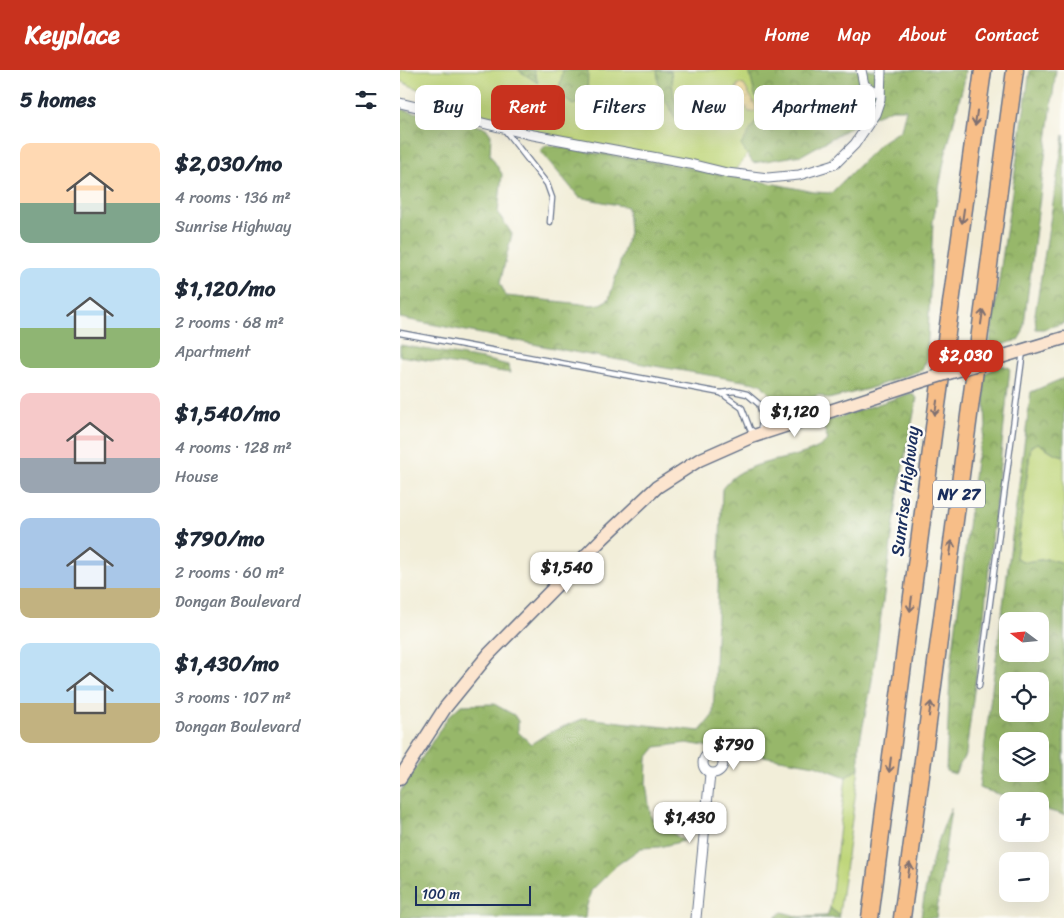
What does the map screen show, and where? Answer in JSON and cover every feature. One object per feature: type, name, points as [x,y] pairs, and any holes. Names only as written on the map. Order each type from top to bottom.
[{"type":"highway","name":"Sunrise Highway","points":[[870,918],[933,429],[983,70]]},
{"type":"highway","name":"NY 27","points":[[902,918],[1015,70]]},
{"type":"main road","points":[[400,778],[445,708],[478,666],[657,486],[686,467],[758,435],[919,382],[1064,338]]},
{"type":"street","points":[[861,70],[864,85],[880,94]]},
{"type":"street","points":[[514,130],[690,164],[727,174],[768,178],[799,175],[835,164],[855,144],[875,114],[880,94],[881,70]]},
{"type":"street","points":[[400,103],[491,124]]},
{"type":"street","points":[[696,918],[710,774]]},
{"type":"lane","points":[[504,130],[548,184],[552,198],[550,222]]},
{"type":"lane","points":[[400,333],[721,393],[741,392],[752,398],[760,407],[777,419],[804,414],[824,414]]},
{"type":"lane","points":[[979,686],[1024,350]]},
{"type":"lane","points":[[721,393],[742,408],[750,429],[758,435],[764,418],[760,407]]},
{"type":"green space","points":[[400,70],[755,70],[759,85],[754,85],[754,130],[767,130],[729,178],[681,177],[641,161],[609,155],[525,130],[565,130],[565,85],[491,85],[491,118],[481,115],[481,85],[415,85],[415,88],[400,81]]},
{"type":"green space","points":[[518,70],[534,70],[538,83]]},
{"type":"green space","points":[[563,70],[588,70],[588,85],[575,85],[575,104],[573,105],[565,99],[565,85],[560,85]]},
{"type":"green space","points":[[657,70],[671,71],[674,116],[664,98],[664,85],[659,85]]},
{"type":"green space","points":[[749,70],[965,70],[964,82],[945,156],[933,221],[927,359],[922,370],[868,389],[828,399],[819,395],[790,405],[779,405],[761,384],[584,354],[400,318],[400,109],[415,112],[415,130],[481,130],[481,127],[486,128],[491,135],[490,155],[502,174],[498,213],[512,234],[500,283],[506,296],[592,305],[600,304],[609,299],[629,233],[627,207],[579,197],[540,151],[547,145],[755,180],[814,192],[831,193],[882,142],[901,130],[906,109],[892,109],[875,116],[875,85],[754,85],[754,91]]},
{"type":"green space","points":[[1030,70],[1056,70],[1023,332],[1018,340],[989,348]]},
{"type":"green space","points":[[754,124],[754,130],[846,130],[802,155],[753,163],[741,145]]},
{"type":"green space","points":[[1064,135],[1064,323],[1036,329],[1035,314]]},
{"type":"green space","points":[[400,345],[508,365],[510,373],[400,356]]},
{"type":"green space","points":[[1002,365],[1010,368],[984,615],[966,753],[955,774],[946,771],[950,675],[976,461],[986,427],[984,387],[986,373]]},
{"type":"green space","points":[[1064,378],[1064,456],[1054,453],[1038,443],[1031,446],[1016,558],[1025,562],[1047,559],[1064,563],[1064,815],[1049,811],[1049,792],[999,792],[999,794],[979,788],[999,636],[999,662],[1049,662],[1049,612],[1002,612],[1031,392]]},
{"type":"green space","points":[[911,393],[917,398],[899,487],[871,687],[859,745],[859,768],[846,777],[815,765],[687,743],[656,747],[647,758],[646,784],[651,818],[684,841],[659,847],[641,848],[617,865],[591,891],[585,918],[400,918],[400,792],[448,717],[461,705],[494,704],[514,715],[518,721],[518,732],[531,744],[548,733],[585,718],[700,731],[713,715],[722,489],[731,479],[752,467],[803,454],[819,447],[828,440],[822,423]]},
{"type":"green space","points":[[1038,443],[1054,453],[1064,456],[1064,563],[1047,559],[1025,562],[1016,558],[1031,446]]},
{"type":"green space","points":[[859,768],[839,915],[830,908],[846,777]]},
{"type":"green space","points":[[951,808],[936,918],[921,918],[932,861]]},
{"type":"green space","points":[[830,908],[840,918],[775,918],[782,912],[800,917],[827,916]]},
{"type":"sand","points":[[744,85],[754,102],[754,111],[749,112],[744,106]]}]
